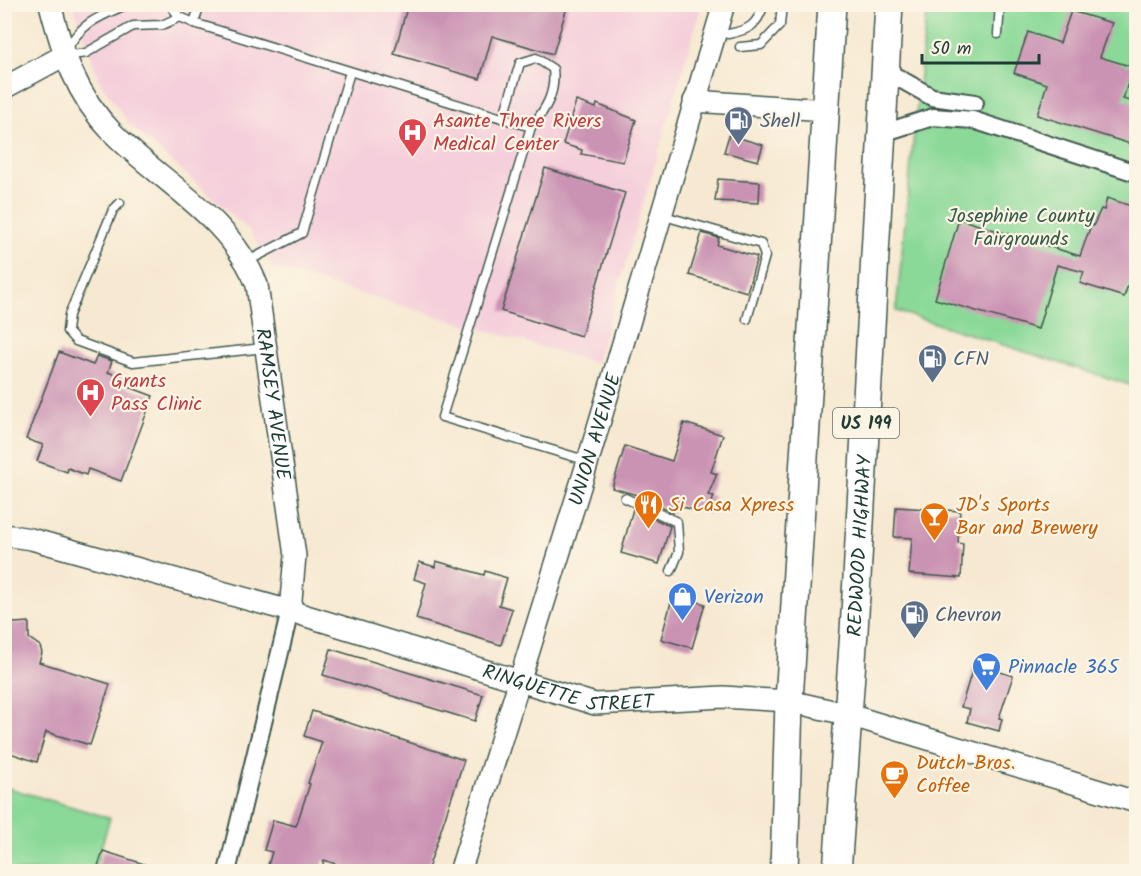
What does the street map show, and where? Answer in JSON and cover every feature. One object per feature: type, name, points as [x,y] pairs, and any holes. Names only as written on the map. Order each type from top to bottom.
[{"type":"highway","name":"US 199","points":[[784,872],[789,701],[832,4]]},
{"type":"highway","name":"REDWOOD HIGHWAY","points":[[837,872],[846,714],[854,631],[889,4]]},
{"type":"street","name":"RAMSEY AVENUE","points":[[50,4],[63,56],[84,95],[109,129],[146,164],[220,226],[248,261],[257,285],[295,556],[290,611],[227,872]]},
{"type":"street","name":"UNION AVENUE","points":[[460,872],[588,461],[724,4]]},
{"type":"street","points":[[4,88],[63,56]]},
{"type":"street","points":[[886,71],[932,97],[1137,173]]},
{"type":"street","points":[[694,101],[826,110]]},
{"type":"street","points":[[883,133],[933,117],[974,111]]},
{"type":"street","name":"RINGUETTE STREET","points":[[4,535],[32,539],[290,611],[518,683],[595,704],[712,697],[789,701],[846,714],[1137,802]]},
{"type":"lane","points":[[63,56],[77,32],[99,17],[128,4]]},
{"type":"lane","points":[[169,4],[180,17],[194,23],[531,127]]},
{"type":"lane","points":[[194,23],[200,4]]},
{"type":"lane","points":[[728,34],[753,27],[764,4]]},
{"type":"lane","points":[[740,47],[761,45],[780,25],[782,4]]},
{"type":"lane","points":[[998,34],[1000,4]]},
{"type":"lane","points":[[63,56],[86,53],[133,26],[162,25],[180,17]]},
{"type":"lane","points":[[503,119],[520,63],[536,58],[553,69],[555,85],[545,110],[531,127],[442,417],[588,461]]},
{"type":"lane","points":[[248,261],[302,233],[350,72]]},
{"type":"lane","points":[[120,203],[113,210],[69,315],[67,331],[75,341],[133,362],[265,348]]},
{"type":"lane","points":[[661,215],[761,244],[765,256],[747,319]]},
{"type":"lane","points":[[625,498],[677,522],[679,552],[671,571]]},
{"type":"shaded area","name":"Asante Three Rivers Medical Center","points":[[73,5],[702,5],[596,363],[273,268],[249,230],[129,124],[99,80]]},
{"type":"green space","name":"Josephine County Fairgrounds","points":[[927,5],[1136,5],[1136,387],[896,311]]},
{"type":"green space","points":[[5,787],[110,818],[94,871],[5,871]]},
{"type":"building","points":[[408,4],[568,4],[553,54],[492,36],[480,79],[394,54]]},
{"type":"building","points":[[1071,11],[1112,23],[1100,57],[1133,67],[1123,99],[1137,103],[1137,146],[1037,115],[1047,84],[1014,73],[1028,32],[1060,43]]},
{"type":"building","points":[[576,101],[596,108],[597,104],[636,120],[623,162],[581,154],[582,150],[563,144]]},
{"type":"building","points":[[729,135],[763,145],[758,161],[724,152]]},
{"type":"building","points":[[545,168],[625,193],[581,336],[501,311]]},
{"type":"building","points":[[718,179],[760,182],[759,203],[715,201]]},
{"type":"building","points":[[1107,198],[1137,208],[1137,284],[1129,282],[1124,297],[1080,283],[1084,272],[1057,265],[1038,329],[935,299],[959,219],[1080,256],[1091,225],[1093,226],[1101,209],[1104,210]]},
{"type":"building","points":[[702,233],[719,238],[717,245],[757,257],[747,292],[689,275]]},
{"type":"building","name":"Grants Pass Clinic","points":[[59,352],[93,365],[97,356],[112,361],[108,372],[123,378],[121,384],[153,396],[121,481],[88,469],[86,475],[68,468],[67,472],[37,461],[43,445],[26,439]]},
{"type":"building","points":[[684,423],[723,435],[711,472],[717,474],[708,495],[714,496],[708,514],[676,505],[673,513],[637,495],[612,488],[625,446],[672,461]]},
{"type":"building","name":"JD's Sports Bar and Brewery","points":[[896,507],[960,511],[958,543],[963,544],[961,578],[909,574],[912,538],[894,537]]},
{"type":"building","name":"Si Casa Xpress","points":[[633,509],[670,526],[659,564],[621,553]]},
{"type":"building","points":[[436,561],[484,575],[485,571],[507,578],[499,605],[512,609],[501,645],[416,619],[426,583],[414,579],[419,562],[435,567]]},
{"type":"building","name":"Verizon","points":[[673,595],[705,604],[692,648],[661,639]]},
{"type":"building","points":[[4,620],[15,623],[29,622],[29,638],[40,646],[42,653],[39,662],[110,684],[90,745],[46,732],[37,762],[4,751]]},
{"type":"building","points":[[331,649],[483,695],[475,721],[323,675]]},
{"type":"building","name":"Pinnacle 365","points":[[974,664],[1013,676],[999,718],[1002,719],[999,731],[967,722],[970,709],[961,707]]},
{"type":"building","points":[[312,711],[464,760],[427,872],[359,872],[324,860],[321,872],[266,872],[272,852],[264,850],[273,820],[296,826],[322,742],[304,736]]},
{"type":"building","points":[[103,851],[160,869],[160,872],[96,872]]},
{"type":"place","name":"Shell","points":[[739,146]]},
{"type":"place","name":"Asante Three Rivers Medical Center","points":[[412,158]]},
{"type":"place","name":"CFN","points":[[932,384]]},
{"type":"place","name":"Grants Pass Clinic","points":[[90,418]]},
{"type":"place","name":"Si Casa Xpress","points":[[648,530]]},
{"type":"place","name":"JD's Sports Bar and Brewery","points":[[935,542]]},
{"type":"place","name":"Verizon","points":[[683,622]]},
{"type":"place","name":"Chevron","points":[[914,640]]},
{"type":"place","name":"Pinnacle 365","points":[[987,692]]},
{"type":"place","name":"Dutch Bros. Coffee","points":[[895,800]]}]
